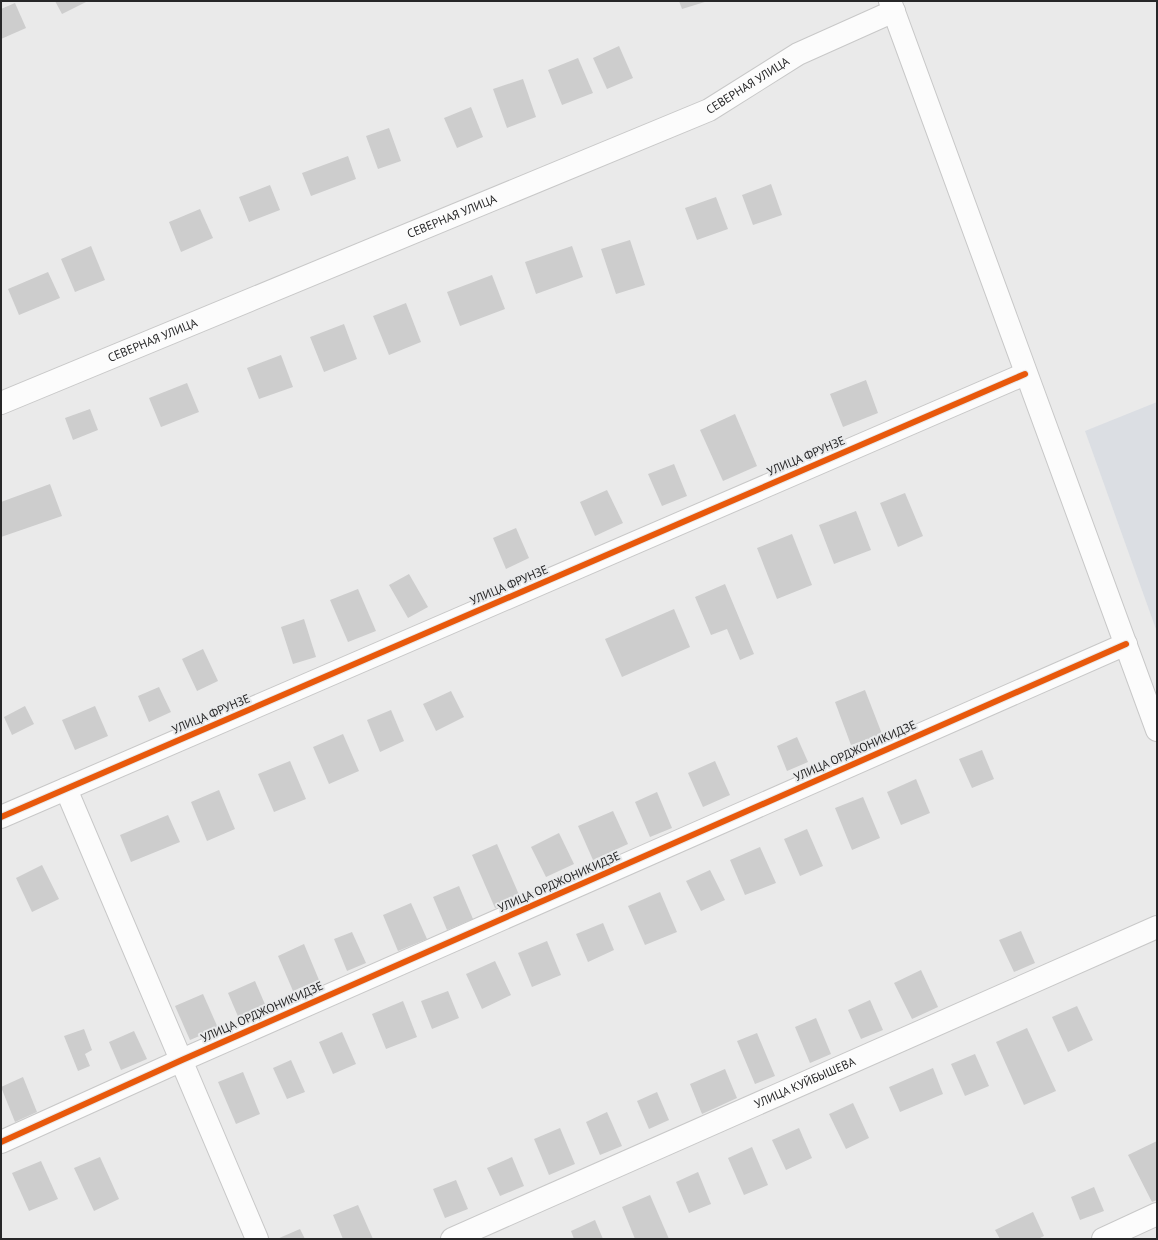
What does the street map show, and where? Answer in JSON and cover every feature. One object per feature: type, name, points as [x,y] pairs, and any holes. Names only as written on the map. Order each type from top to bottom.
[{"type":"street","points":[[892,6],[1025,374],[1157,730]]},
{"type":"street","name":"СЕВЕРНАЯ УЛИЦА","points":[[1,403],[709,110],[798,54],[892,6]]},
{"type":"street","name":"УЛИЦА ФРУНЗЕ","points":[[1,817],[1025,374]]},
{"type":"street","name":"УЛИЦА ОРДЖОНИКИДЗЕ","points":[[1,1142],[182,1060],[1126,644]]},
{"type":"street","points":[[66,789],[257,1239]]},
{"type":"street","name":"УЛИЦА КУЙБЫШЕВА","points":[[452,1239],[1157,927]]},
{"type":"street","points":[[1103,1239],[1157,1214]]},
{"type":"shaded area","points":[[1157,402],[1157,632],[1085,431]]},
{"type":"building","points":[[55,1],[88,1],[62,14]]},
{"type":"building","points":[[679,1],[708,1],[682,9]]},
{"type":"building","points":[[15,3],[26,28],[1,39],[1,9]]},
{"type":"building","points":[[619,46],[633,78],[607,89],[593,58]]},
{"type":"building","points":[[578,58],[593,93],[562,105],[548,70]]},
{"type":"building","points":[[523,79],[536,117],[507,128],[493,89]]},
{"type":"building","points":[[471,107],[483,137],[457,148],[444,118]]},
{"type":"building","points":[[389,128],[401,161],[378,169],[366,136]]},
{"type":"building","points":[[348,156],[356,179],[311,196],[302,173]]},
{"type":"building","points":[[771,184],[782,215],[753,225],[742,195]]},
{"type":"building","points":[[270,185],[280,210],[249,222],[239,197]]},
{"type":"building","points":[[716,197],[728,229],[697,240],[685,208]]},
{"type":"building","points":[[200,209],[213,238],[181,252],[169,222]]},
{"type":"building","points":[[630,240],[645,285],[616,294],[601,249]]},
{"type":"building","points":[[91,246],[105,280],[75,292],[61,259]]},
{"type":"building","points":[[572,246],[583,277],[536,294],[525,262]]},
{"type":"building","points":[[48,272],[60,298],[19,315],[8,289]]},
{"type":"building","points":[[492,275],[505,309],[460,326],[447,292]]},
{"type":"building","points":[[406,303],[421,342],[389,355],[373,316]]},
{"type":"building","points":[[344,324],[357,359],[324,372],[310,337]]},
{"type":"building","points":[[281,355],[293,387],[259,399],[247,368]]},
{"type":"building","points":[[866,380],[878,413],[843,427],[830,394]]},
{"type":"building","points":[[187,383],[199,412],[161,427],[149,398]]},
{"type":"building","points":[[90,409],[98,430],[73,440],[65,418]]},
{"type":"building","points":[[735,414],[757,466],[723,481],[700,430]]},
{"type":"building","points":[[674,464],[687,496],[662,506],[648,474]]},
{"type":"building","points":[[50,484],[62,516],[1,537],[1,502]]},
{"type":"building","points":[[607,490],[623,523],[595,536],[580,502]]},
{"type":"building","points":[[905,493],[923,536],[898,547],[880,503]]},
{"type":"building","points":[[856,511],[871,550],[834,564],[819,525]]},
{"type":"building","points":[[516,528],[529,558],[506,569],[493,538]]},
{"type":"building","points":[[792,534],[812,585],[777,599],[757,548]]},
{"type":"building","points":[[409,574],[428,607],[408,618],[389,585]]},
{"type":"building","points":[[725,584],[754,654],[740,660],[727,629],[711,635],[695,597]]},
{"type":"building","points":[[358,589],[376,631],[348,642],[330,600]]},
{"type":"building","points":[[674,609],[690,647],[622,677],[605,639]]},
{"type":"building","points":[[304,619],[316,657],[293,664],[281,627]]},
{"type":"building","points":[[203,649],[218,681],[197,691],[182,659]]},
{"type":"building","points":[[159,687],[171,712],[149,722],[138,696]]},
{"type":"building","points":[[865,690],[882,734],[851,745],[835,702]]},
{"type":"building","points":[[451,691],[464,717],[436,731],[423,704]]},
{"type":"building","points":[[25,706],[34,724],[12,735],[4,717]]},
{"type":"building","points":[[95,706],[108,736],[75,750],[62,720]]},
{"type":"building","points":[[391,710],[404,741],[380,752],[367,720]]},
{"type":"building","points":[[343,734],[359,771],[329,784],[313,747]]},
{"type":"building","points":[[797,737],[808,762],[787,771],[777,746]]},
{"type":"building","points":[[982,750],[994,779],[972,788],[959,759]]},
{"type":"building","points":[[290,761],[306,799],[274,812],[258,774]]},
{"type":"building","points":[[715,761],[730,795],[703,807],[688,773]]},
{"type":"building","points":[[916,779],[930,813],[901,825],[887,792]]},
{"type":"building","points":[[219,790],[235,829],[207,841],[191,802]]},
{"type":"building","points":[[657,792],[672,828],[650,837],[635,802]]},
{"type":"building","points":[[863,797],[880,838],[852,850],[835,808]]},
{"type":"building","points":[[613,811],[628,844],[593,860],[578,826]]},
{"type":"building","points":[[168,815],[180,842],[131,862],[120,835]]},
{"type":"building","points":[[807,829],[823,866],[800,876],[784,839]]},
{"type":"building","points":[[559,833],[574,864],[546,877],[531,847]]},
{"type":"building","points":[[497,844],[520,897],[495,908],[472,855]]},
{"type":"building","points":[[760,847],[776,883],[745,895],[730,860]]},
{"type":"building","points":[[42,865],[59,899],[32,912],[16,878]]},
{"type":"building","points":[[710,870],[725,900],[701,911],[686,881]]},
{"type":"building","points":[[459,886],[473,919],[447,930],[433,897]]},
{"type":"building","points":[[660,892],[677,932],[645,945],[628,906]]},
{"type":"building","points":[[411,903],[427,939],[398,951],[383,915]]},
{"type":"building","points":[[603,923],[614,950],[588,962],[576,934]]},
{"type":"building","points":[[1021,931],[1035,963],[1014,972],[999,940]]},
{"type":"building","points":[[352,932],[366,963],[347,971],[334,939]]},
{"type":"building","points":[[547,941],[561,975],[532,987],[518,953]]},
{"type":"building","points":[[304,944],[319,980],[293,991],[278,956]]},
{"type":"building","points":[[495,961],[511,995],[482,1009],[466,974]]},
{"type":"building","points":[[921,970],[938,1007],[912,1019],[894,983]]},
{"type":"building","points":[[255,981],[267,1009],[240,1021],[228,993]]},
{"type":"building","points":[[448,991],[459,1018],[432,1029],[421,1001]]},
{"type":"building","points":[[203,994],[218,1028],[190,1040],[175,1006]]},
{"type":"building","points":[[870,1000],[883,1030],[861,1039],[848,1010]]},
{"type":"building","points":[[403,1001],[417,1037],[386,1049],[372,1014]]},
{"type":"building","points":[[1077,1006],[1093,1040],[1068,1052],[1052,1017]]},
{"type":"building","points":[[816,1018],[831,1054],[810,1063],[795,1027]]},
{"type":"building","points":[[1027,1028],[1056,1091],[1024,1105],[996,1042]]},
{"type":"building","points":[[84,1029],[92,1050],[85,1054],[90,1066],[78,1071],[64,1036]]},
{"type":"building","points":[[134,1031],[147,1059],[121,1070],[109,1042]]},
{"type":"building","points":[[342,1032],[356,1064],[333,1074],[319,1042]]},
{"type":"building","points":[[757,1033],[775,1076],[755,1084],[737,1041]]},
{"type":"building","points":[[975,1054],[989,1086],[965,1096],[951,1064]]},
{"type":"building","points":[[291,1060],[305,1092],[287,1099],[273,1068]]},
{"type":"building","points":[[933,1068],[943,1094],[900,1112],[889,1087]]},
{"type":"building","points":[[725,1069],[737,1098],[702,1114],[690,1084]]},
{"type":"building","points":[[243,1072],[260,1114],[236,1124],[218,1082]]},
{"type":"building","points":[[23,1077],[37,1112],[15,1122],[1,1087]]},
{"type":"building","points":[[657,1092],[669,1120],[649,1129],[637,1101]]},
{"type":"building","points":[[853,1103],[869,1138],[846,1149],[829,1114]]},
{"type":"building","points":[[607,1112],[622,1146],[600,1155],[586,1122]]},
{"type":"building","points":[[560,1128],[575,1164],[549,1175],[534,1139]]},
{"type":"building","points":[[799,1128],[812,1158],[786,1170],[772,1140]]},
{"type":"building","points":[[1157,1141],[1157,1200],[1152,1202],[1128,1155]]},
{"type":"building","points":[[752,1147],[768,1185],[744,1195],[728,1158]]},
{"type":"building","points":[[100,1157],[119,1199],[94,1211],[74,1168]]},
{"type":"building","points":[[512,1157],[524,1186],[500,1196],[487,1168]]},
{"type":"building","points":[[41,1161],[58,1199],[29,1211],[12,1173]]},
{"type":"building","points":[[698,1172],[711,1204],[689,1213],[676,1182]]},
{"type":"building","points":[[456,1180],[468,1209],[445,1218],[433,1189]]},
{"type":"building","points":[[1094,1187],[1104,1211],[1080,1220],[1071,1197]]},
{"type":"building","points":[[650,1195],[669,1239],[635,1239],[622,1207]]},
{"type":"building","points":[[358,1205],[373,1239],[343,1239],[333,1215]]},
{"type":"building","points":[[1033,1212],[1044,1236],[1038,1239],[1000,1239],[995,1230]]},
{"type":"building","points":[[595,1220],[603,1239],[574,1239],[571,1231]]},
{"type":"building","points":[[300,1229],[305,1239],[277,1239]]},
{"type":"cycle path","points":[[1,817],[1025,374]]},
{"type":"cycle path","points":[[1,1142],[182,1060],[1126,644]]}]
